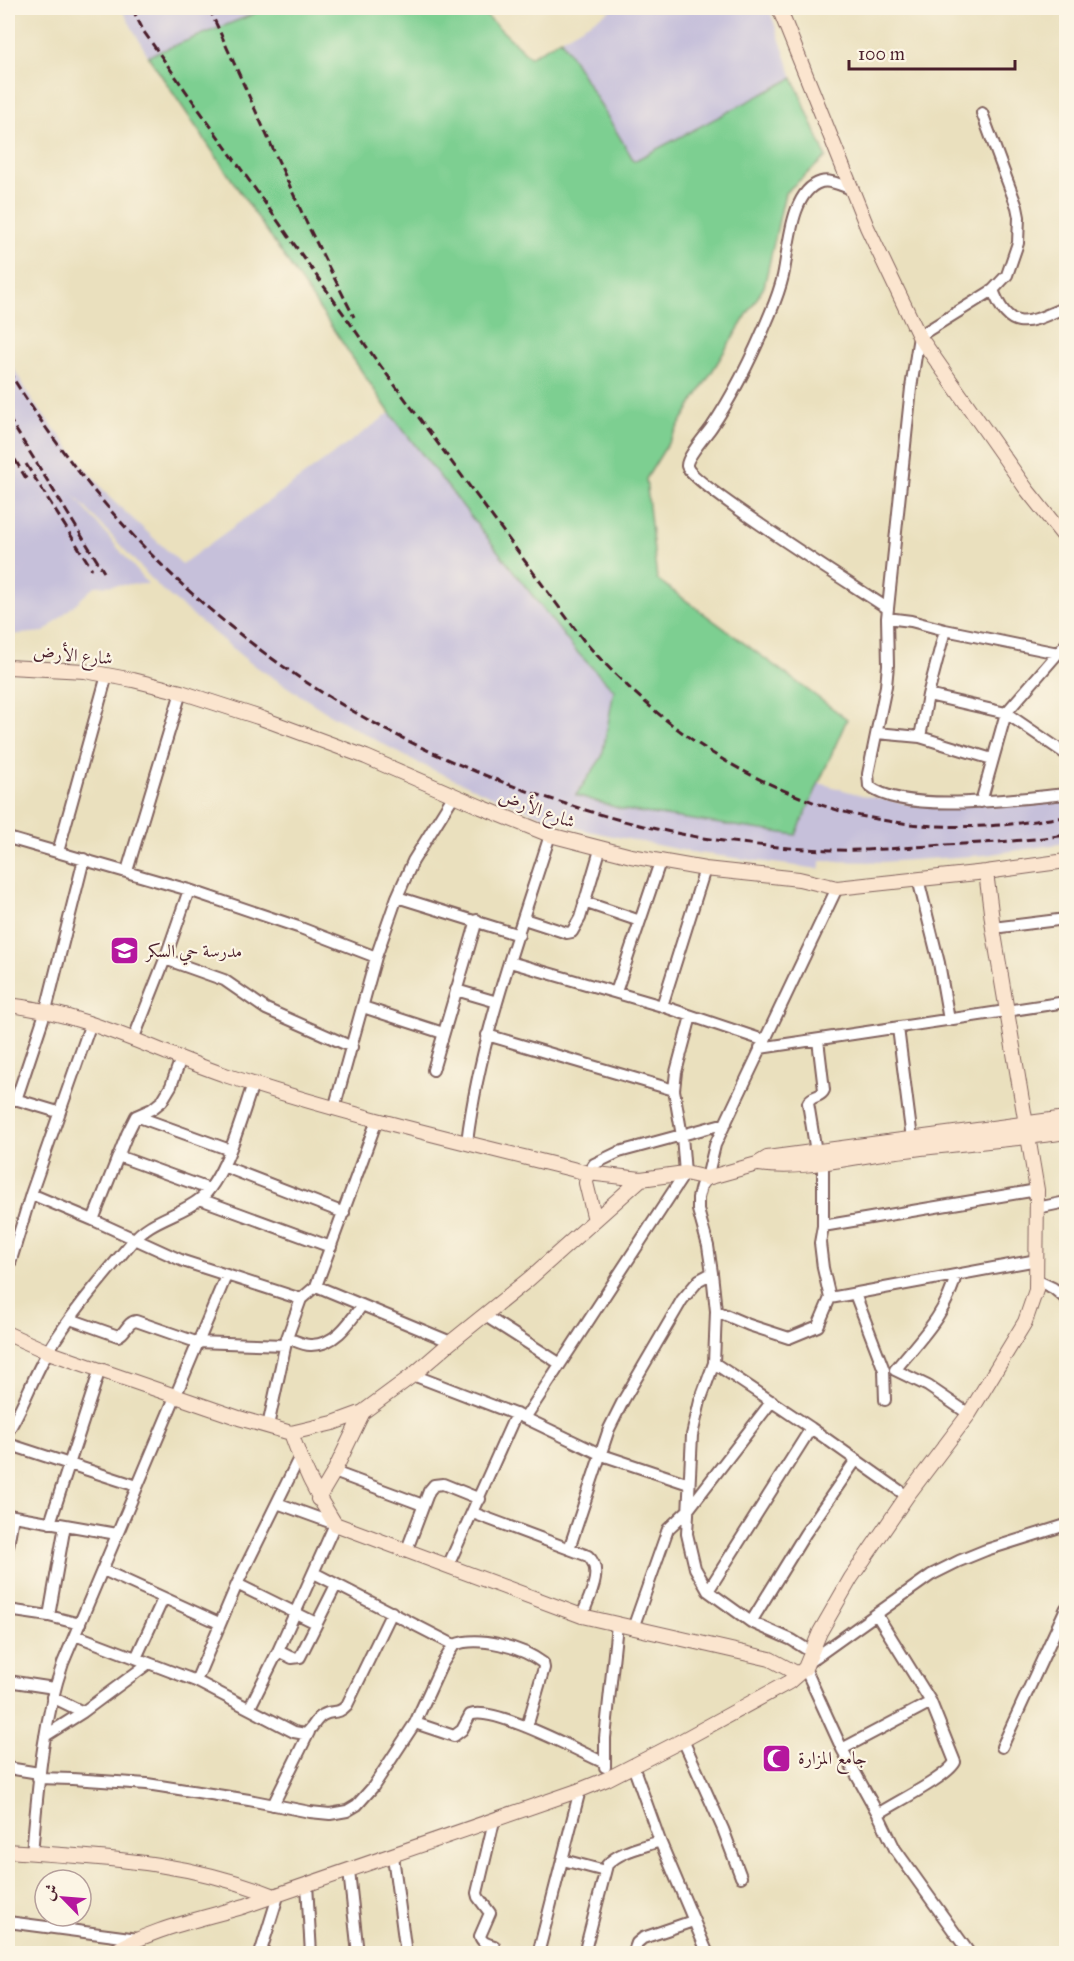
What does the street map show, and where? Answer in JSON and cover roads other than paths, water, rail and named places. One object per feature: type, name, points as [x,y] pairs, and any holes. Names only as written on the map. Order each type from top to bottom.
[{"type":"street","points":[[779,8],[867,227],[919,336],[1027,490],[1066,539]]},
{"type":"street","points":[[982,113],[1017,207],[1018,243],[1007,275],[993,290],[919,336],[911,388],[887,613],[888,665],[868,774],[869,786],[873,790],[913,801],[947,803],[1066,794]]},
{"type":"street","points":[[852,189],[829,181],[821,182],[808,190],[801,200],[791,232],[784,275],[770,314],[731,394],[691,455],[687,467],[699,479],[887,613],[945,630],[1058,653]]},
{"type":"street","points":[[993,290],[1004,314],[1022,322],[1066,307]]},
{"type":"street","points":[[920,737],[945,630]]},
{"type":"street","points":[[981,802],[1006,713],[1066,644]]},
{"type":"street","name":"شارع الأرض","points":[[9,668],[63,670],[107,675],[182,692],[347,750],[550,835],[660,862],[799,879],[837,888],[1066,861]]},
{"type":"street","points":[[58,852],[107,675]]},
{"type":"street","points":[[127,871],[182,692]]},
{"type":"street","points":[[928,695],[1006,713],[1066,754]]},
{"type":"street","points":[[877,733],[920,737],[992,759]]},
{"type":"street","points":[[334,1109],[376,957],[397,897],[413,861],[454,795]]},
{"type":"street","points":[[467,1142],[472,1099],[487,1035],[550,835]]},
{"type":"street","points":[[8,838],[189,890],[298,927],[376,957]]},
{"type":"street","points":[[524,919],[567,933],[572,932],[580,918],[600,849]]},
{"type":"street","points":[[58,1112],[12,1099],[46,1010],[84,859]]},
{"type":"street","points":[[616,992],[660,862]]},
{"type":"street","points":[[662,1006],[705,869]]},
{"type":"street","points":[[806,1664],[820,1632],[851,1578],[907,1496],[969,1414],[1025,1322],[1034,1299],[1037,1260],[1037,1190],[993,928],[986,872]]},
{"type":"street","points":[[918,879],[939,963],[949,1020]]},
{"type":"street","points":[[837,888],[761,1044],[715,1145],[707,1178],[699,1191],[698,1210],[708,1246],[716,1311],[714,1363],[695,1420],[687,1534],[699,1578],[708,1591],[751,1622],[792,1640],[806,1664],[842,1749],[895,1849],[970,1953]]},
{"type":"street","points":[[133,1040],[189,890]]},
{"type":"street","points":[[397,897],[477,920],[519,935]]},
{"type":"street","points":[[584,902],[640,921]]},
{"type":"street","points":[[993,928],[1066,919]]},
{"type":"street","points":[[433,1070],[477,920]]},
{"type":"street","points":[[165,959],[224,980],[266,1009],[352,1047]]},
{"type":"street","points":[[510,962],[662,1006],[761,1044],[818,1040],[1066,1002]]},
{"type":"street","points":[[456,990],[497,1002]]},
{"type":"street","points":[[8,1005],[46,1010],[91,1023],[253,1084],[334,1109],[588,1173],[641,1179],[685,1173],[707,1178],[757,1164],[767,1158],[820,1158],[882,1153],[1066,1132]]},
{"type":"street","points":[[363,1007],[443,1033]]},
{"type":"street","points":[[448,1566],[521,1416],[559,1364],[685,1173],[682,1136],[674,1090],[691,1016]]},
{"type":"street","points":[[8,1270],[12,1240],[31,1194],[91,1023]]},
{"type":"street","points":[[898,1028],[912,1139]]},
{"type":"street","points":[[487,1035],[674,1090]]},
{"type":"street","points":[[716,1311],[789,1338],[818,1326],[830,1298],[820,1243],[823,1226],[820,1158],[808,1103],[810,1099],[822,1094],[824,1090],[818,1040]]},
{"type":"street","points":[[93,1220],[136,1116],[153,1109],[162,1101],[171,1086],[181,1058]]},
{"type":"street","points":[[8,1431],[11,1420],[48,1352],[70,1319],[134,1239],[154,1222],[200,1199],[209,1189],[230,1150],[253,1084]]},
{"type":"street","points":[[136,1116],[230,1150]]},
{"type":"street","points":[[820,1158],[912,1139],[1066,1118]]},
{"type":"street","points":[[268,1426],[286,1341],[301,1299],[316,1286],[377,1120]]},
{"type":"street","points":[[595,1220],[586,1183],[588,1173],[594,1164],[619,1152],[726,1123]]},
{"type":"street","points":[[118,1156],[209,1189]]},
{"type":"street","points":[[223,1166],[344,1213]]},
{"type":"street","points":[[8,1334],[48,1352],[291,1433],[333,1423],[363,1412],[413,1375],[529,1279],[641,1179]]},
{"type":"street","points":[[823,1226],[1037,1190]]},
{"type":"street","points":[[31,1194],[183,1261],[301,1299]]},
{"type":"street","points":[[200,1199],[331,1247]]},
{"type":"street","points":[[1037,1208],[1066,1202]]},
{"type":"street","points":[[830,1298],[1037,1260]]},
{"type":"street","points":[[569,1549],[609,1429],[623,1401],[688,1291],[699,1280],[712,1273]]},
{"type":"street","points":[[889,1370],[944,1310],[956,1275]]},
{"type":"street","points":[[32,1853],[39,1776],[53,1692],[196,1342],[226,1276]]},
{"type":"street","points":[[1036,1280],[1053,1288],[1066,1299]]},
{"type":"street","points":[[316,1286],[451,1342]]},
{"type":"street","points":[[855,1294],[889,1370],[885,1400]]},
{"type":"street","points":[[70,1319],[118,1336],[129,1323],[136,1321],[196,1342],[286,1341],[310,1345],[326,1342],[346,1327],[362,1305]]},
{"type":"street","points":[[484,1315],[559,1364]]},
{"type":"street","points":[[714,1363],[907,1496]]},
{"type":"street","points":[[50,1523],[100,1369]]},
{"type":"street","points":[[889,1370],[928,1386],[969,1414]]},
{"type":"street","points":[[413,1375],[521,1416],[602,1455],[689,1484]]},
{"type":"street","points":[[633,1628],[665,1534],[671,1524],[688,1510],[772,1401]]},
{"type":"street","points":[[318,1499],[334,1472],[363,1412]]},
{"type":"street","points":[[708,1591],[811,1428]]},
{"type":"street","points":[[291,1433],[299,1458],[318,1499],[335,1524]]},
{"type":"street","points":[[8,1444],[137,1486]]},
{"type":"street","points":[[196,1681],[237,1584],[299,1458]]},
{"type":"street","points":[[751,1622],[805,1534],[856,1460]]},
{"type":"street","points":[[334,1472],[423,1506]]},
{"type":"street","points":[[406,1552],[431,1488],[437,1483],[480,1498]]},
{"type":"street","points":[[277,1503],[582,1616],[770,1659],[806,1664]]},
{"type":"street","points":[[473,1513],[588,1556],[596,1565],[596,1575],[582,1616]]},
{"type":"street","points":[[8,1546],[10,1516],[117,1534]]},
{"type":"street","points":[[250,1707],[278,1652],[335,1524]]},
{"type":"street","points":[[49,1616],[65,1525]]},
{"type":"street","points":[[110,1953],[138,1939],[189,1920],[212,1916],[349,1871],[607,1779],[789,1682],[806,1664],[878,1615],[921,1582],[959,1561],[1000,1545],[1066,1525]]},
{"type":"street","points":[[103,1570],[219,1623]]},
{"type":"street","points":[[314,1573],[454,1645]]},
{"type":"street","points":[[237,1584],[316,1623]]},
{"type":"street","points":[[278,1652],[292,1658],[300,1657],[336,1585]]},
{"type":"street","points":[[136,1658],[163,1599]]},
{"type":"street","points":[[1002,1748],[1066,1608]]},
{"type":"street","points":[[8,1610],[49,1616],[80,1624]]},
{"type":"street","points":[[273,1804],[309,1732],[326,1713],[338,1713],[347,1706],[392,1612]]},
{"type":"street","points":[[878,1615],[931,1702],[955,1762],[937,1778],[878,1814]]},
{"type":"street","points":[[607,1779],[605,1738],[617,1624]]},
{"type":"street","points":[[75,1635],[196,1681],[250,1707],[294,1732],[300,1734],[309,1732]]},
{"type":"street","points":[[8,1768],[39,1776],[147,1784],[330,1814],[347,1811],[357,1805],[373,1787],[415,1723],[442,1664],[454,1645],[468,1641],[496,1644],[530,1655],[543,1663],[544,1668],[527,1727]]},
{"type":"street","points":[[45,1736],[83,1712],[149,1663]]},
{"type":"street","points":[[8,1682],[53,1692],[83,1712]]},
{"type":"street","points":[[842,1749],[931,1702]]},
{"type":"street","points":[[415,1723],[454,1736],[462,1730],[470,1715],[482,1712],[527,1727],[605,1763]]},
{"type":"street","points":[[683,1740],[723,1829],[741,1877]]},
{"type":"street","points":[[633,1766],[660,1842],[708,1953]]},
{"type":"street","points":[[540,1953],[580,1790]]},
{"type":"street","points":[[494,1821],[477,1893],[490,1913],[480,1936],[483,1942],[494,1946],[495,1953]]},
{"type":"street","points":[[584,1953],[605,1871],[612,1859],[660,1842]]},
{"type":"street","points":[[8,1851],[162,1864],[222,1877],[276,1894]]},
{"type":"street","points":[[393,1856],[406,1953]]},
{"type":"street","points":[[563,1860],[605,1871]]},
{"type":"street","points":[[349,1871],[358,1953]]},
{"type":"street","points":[[307,1884],[311,1953]]},
{"type":"street","points":[[260,1953],[276,1894]]},
{"type":"street","points":[[633,1953],[637,1943],[643,1938],[693,1921]]},
{"type":"street","points":[[8,1922],[138,1939]]},
{"type":"railway","points":[[132,8],[144,32],[374,357],[584,641],[625,684],[655,711],[703,747],[760,780],[804,799],[846,813],[895,822],[955,827],[1005,825],[1066,817]]},
{"type":"railway","points":[[209,8],[307,224],[354,317]]},
{"type":"railway","points":[[8,370],[59,445],[114,515],[175,578],[241,635],[312,686],[388,731],[469,769],[554,800],[622,821],[669,832],[755,845],[817,850],[863,850],[1005,842],[1066,835]]},
{"type":"railway","points":[[8,417],[104,572]]},
{"type":"railway","points":[[8,448],[27,480]]},
{"type":"railway","points":[[26,464],[92,569]]},
{"type":"place","name":"مدرسة حي السكر","points":[[125,951]]},
{"type":"place","name":"جامع المزارة","points":[[777,1758]]}]
